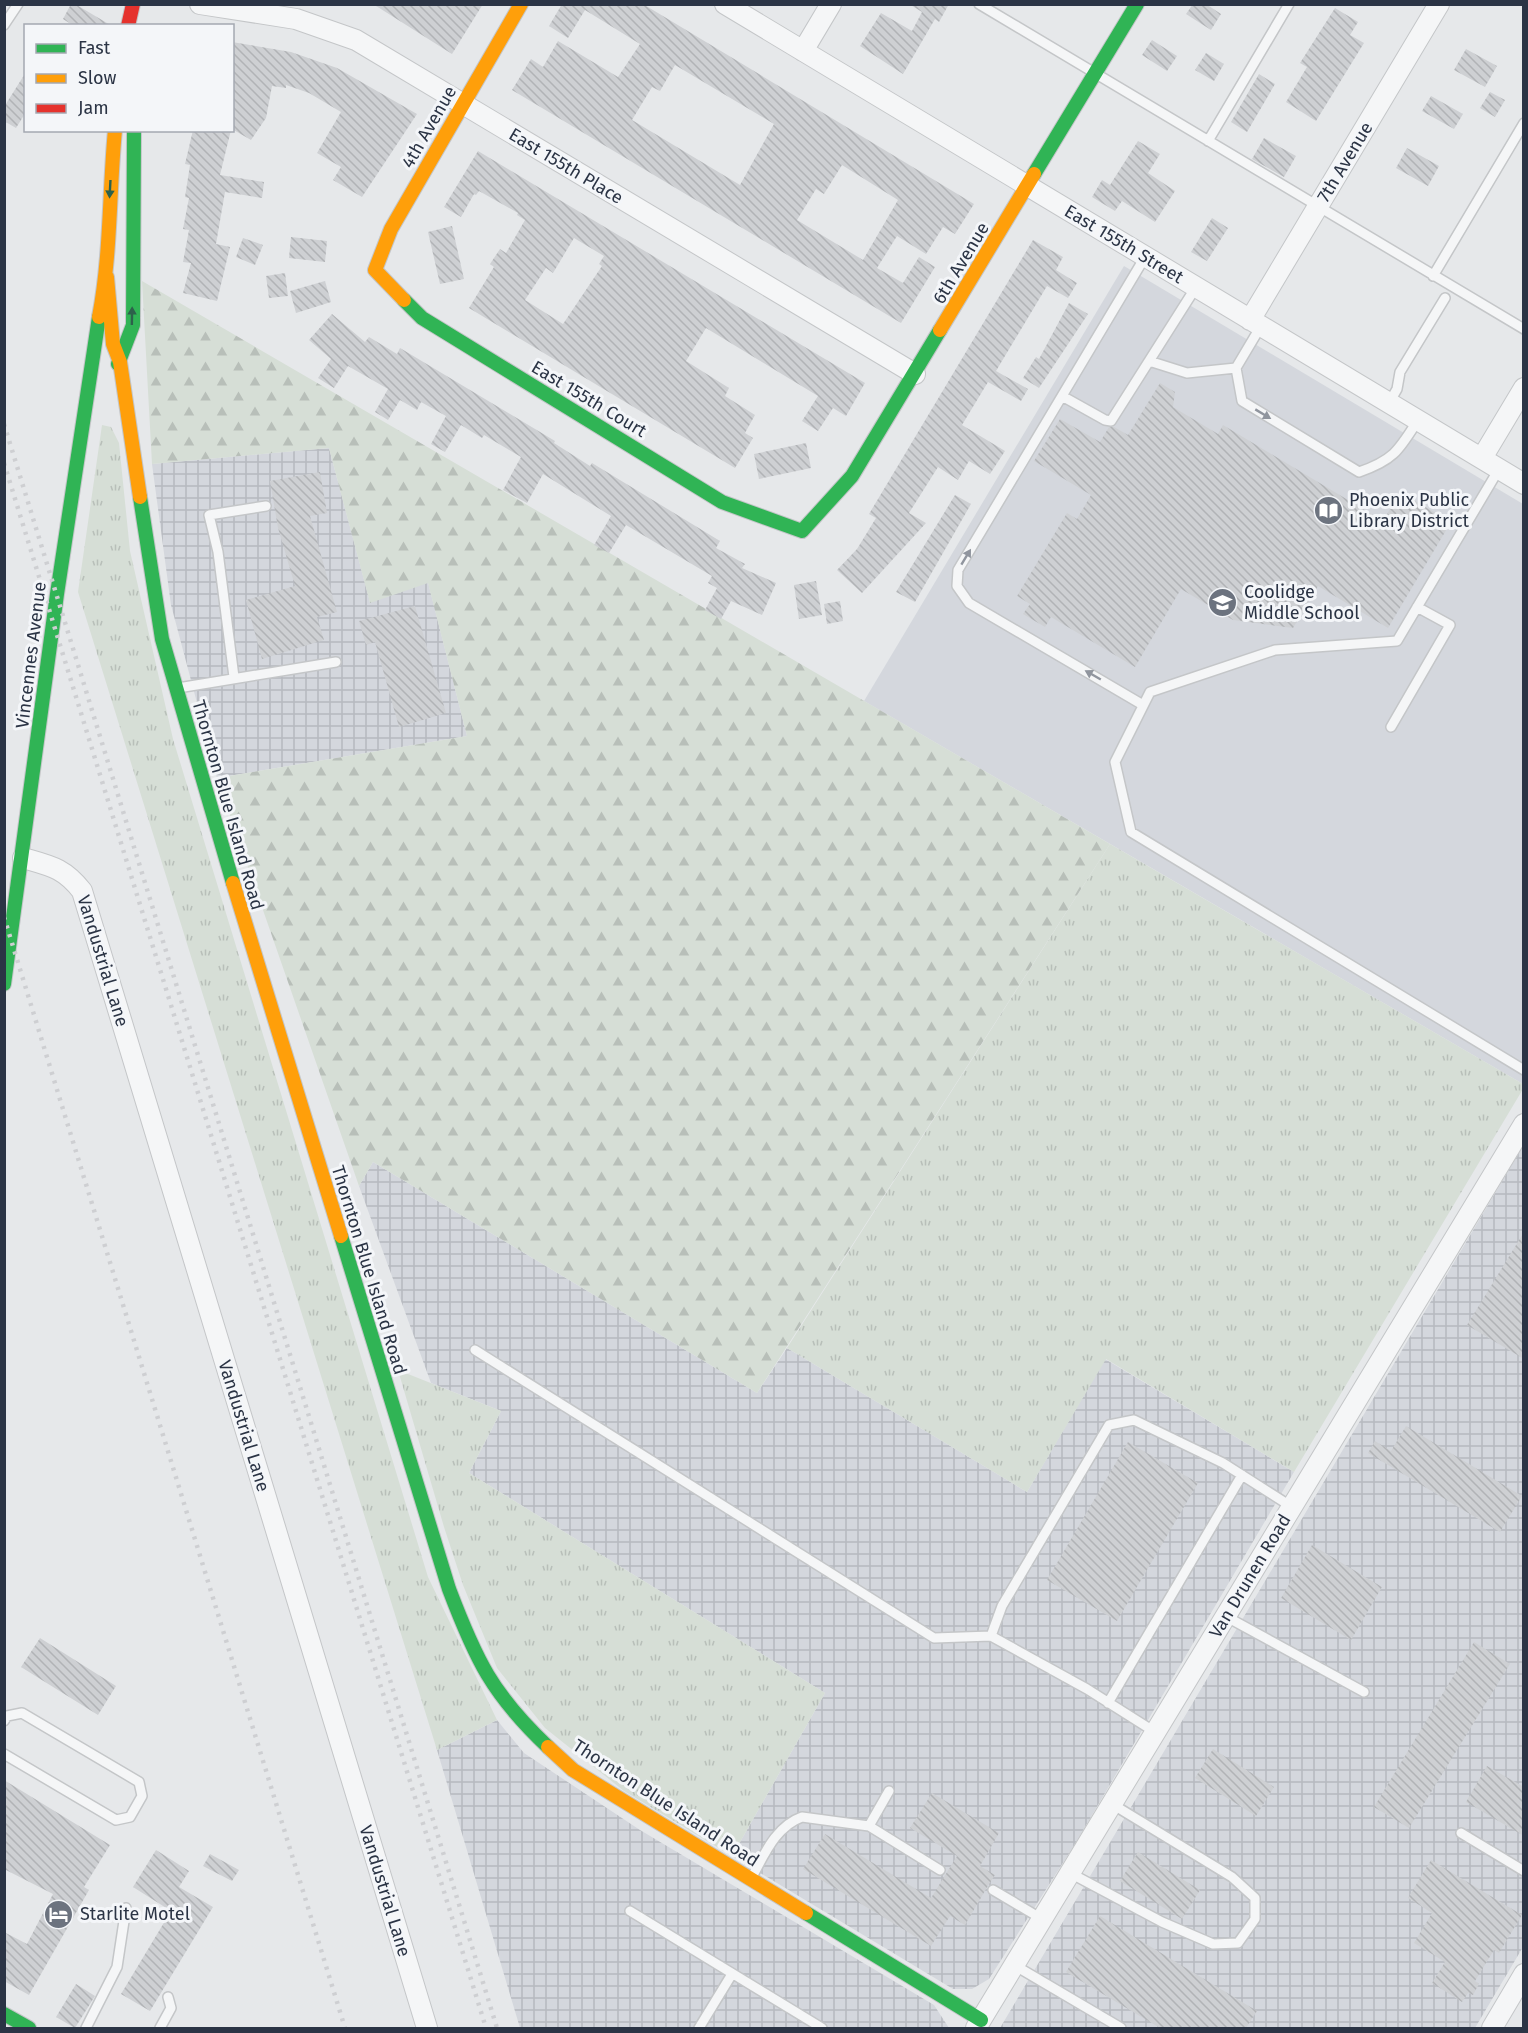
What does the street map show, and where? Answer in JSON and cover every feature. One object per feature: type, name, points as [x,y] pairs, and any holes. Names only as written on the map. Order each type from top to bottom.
[{"type":"street","points":[[129,24],[134,4]]},
{"type":"street","name":"East 155th Place","points":[[200,4],[296,19],[356,40],[915,374]]},
{"type":"street","name":"4th Avenue","points":[[375,270],[391,229],[521,4]]},
{"type":"street","name":"East 155th Street","points":[[725,4],[1524,484]]},
{"type":"street","points":[[803,51],[831,4]]},
{"type":"street","name":"6th Avenue","points":[[802,531],[852,476],[1137,4]]},
{"type":"street","name":"7th Avenue","points":[[1255,323],[1318,207],[1439,4]]},
{"type":"street","name":"Vincennes Avenue","points":[[4,984],[23,858],[57,594],[88,403],[92,355],[107,277],[110,183],[115,132]]},
{"type":"street","name":"Vincennes Avenue","points":[[88,403],[120,362],[133,325],[134,132]]},
{"type":"street","name":"East 155th Court","points":[[375,270],[422,318],[622,441],[722,502],[802,531]]},
{"type":"street","name":"Thornton Blue Island Road","points":[[107,277],[113,344],[120,362],[162,639],[175,688],[220,848],[435,1544],[472,1650],[495,1689],[522,1722],[573,1770],[751,1879],[979,2024]]},
{"type":"street","points":[[1490,464],[1524,388]]},
{"type":"street","name":"Vandustrial Lane","points":[[23,858],[54,866],[70,875],[82,891],[427,2028]]},
{"type":"street","name":"Van Drunen Road","points":[[979,2024],[1524,1124]]},
{"type":"street","points":[[1492,2028],[1524,1974]]},
{"type":"street","points":[[4,2014],[29,2028]]},
{"type":"lane","points":[[4,25],[18,4]]},
{"type":"lane","points":[[979,4],[1524,329]]},
{"type":"lane","points":[[1208,141],[1289,4]]},
{"type":"lane","points":[[1433,276],[1524,123]]},
{"type":"lane","points":[[1143,705],[969,603],[957,586],[958,570],[1145,257]]},
{"type":"lane","points":[[1062,396],[1105,420],[1111,421],[1196,287]]},
{"type":"lane","points":[[1389,403],[1396,389],[1400,372],[1445,298]]},
{"type":"lane","points":[[1255,323],[1236,368],[1242,401],[1359,472],[1383,464],[1398,450],[1418,420]]},
{"type":"lane","points":[[1149,361],[1187,373],[1236,368]]},
{"type":"lane","points":[[1490,464],[1417,607],[1397,641],[1275,650],[1150,692],[1115,762],[1131,832],[1524,1070]]},
{"type":"lane","points":[[234,677],[218,552],[209,515],[266,506]]},
{"type":"lane","points":[[1391,727],[1450,625],[1417,607]]},
{"type":"lane","points":[[175,688],[336,662]]},
{"type":"lane","points":[[475,1350],[933,1638],[992,1635],[1155,1732]]},
{"type":"lane","points":[[992,1635],[1002,1606],[1109,1425],[1134,1420],[1242,1475],[1292,1506]]},
{"type":"lane","points":[[1108,1703],[1242,1475]]},
{"type":"lane","points":[[1225,1616],[1364,1692]]},
{"type":"lane","points":[[4,1721],[8,1716],[22,1713],[139,1782],[142,1796],[130,1817],[116,1820],[4,1755]]},
{"type":"lane","points":[[869,1826],[890,1791]]},
{"type":"lane","points":[[1070,1873],[1162,1922],[1213,1944],[1238,1943],[1255,1918],[1255,1898],[1232,1877],[1112,1804]]},
{"type":"lane","points":[[751,1879],[773,1840],[792,1820],[802,1817],[819,1817],[869,1826],[940,1870]]},
{"type":"lane","points":[[1461,1833],[1524,1871]]},
{"type":"lane","points":[[993,1890],[1042,1919]]},
{"type":"lane","points":[[86,2028],[117,1967],[126,1908]]},
{"type":"lane","points":[[630,1911],[822,2028]]},
{"type":"lane","points":[[1014,1965],[1121,2028]]},
{"type":"lane","points":[[699,2028],[732,1974]]},
{"type":"lane","points":[[160,2028],[171,2007],[168,1997]]},
{"type":"shaded area","name":"Coolidge Middle School","points":[[1124,266],[1523,504],[1523,1084],[864,701]]},
{"type":"shaded area","points":[[329,448],[370,602],[428,582],[467,736],[217,778],[171,605],[152,464]]},
{"type":"shaded area","points":[[1523,1146],[1523,1947],[1475,2028],[1000,2028]]},
{"type":"shaded area","points":[[373,1162],[757,1393],[787,1348],[1027,1492],[1105,1359],[1294,1472],[1075,1844],[989,1979],[972,1989],[953,1989],[732,1856],[825,1693],[469,1473],[501,1411],[431,1383],[359,1186]]},
{"type":"shaded area","points":[[497,1720],[524,1753],[640,1830],[934,2005],[949,2028],[520,2028],[437,1750]]},
{"type":"green space","points":[[142,281],[1110,844],[757,1393],[373,1162],[359,1186],[217,778],[467,736],[428,583],[370,603],[329,448],[152,464]]},
{"type":"green space","points":[[102,425],[111,427],[119,443],[130,551],[173,739],[428,1577],[497,1720],[437,1750],[78,592]]},
{"type":"green space","points":[[1110,844],[1523,1084],[1523,1089],[1294,1472],[1106,1359],[1027,1492],[787,1348]]},
{"type":"green space","points":[[398,1370],[501,1411],[469,1473],[825,1693],[732,1856],[624,1791],[545,1728],[497,1668],[463,1585]]},
{"type":"building","points":[[71,4],[75,4],[109,24],[71,24],[63,19]]},
{"type":"building","points":[[373,4],[483,4],[452,54]]},
{"type":"building","points":[[562,4],[643,4],[974,204],[955,234],[943,227],[926,254],[897,236],[877,268],[903,283],[919,257],[935,267],[901,323],[512,90],[531,59],[543,67],[558,41],[618,77],[640,44],[585,10],[568,38],[549,26]],"holes":[[[675,65],[774,124],[740,185],[632,120],[652,87],[660,91]],[[842,165],[898,200],[863,260],[797,220],[816,189],[824,194]]]},
{"type":"building","points":[[909,4],[949,4],[939,22],[935,19],[903,74],[860,46],[881,13],[912,31],[922,12]]},
{"type":"building","points":[[1193,4],[1206,4],[1221,14],[1211,30],[1186,14]]},
{"type":"building","points":[[1335,8],[1358,22],[1350,35],[1364,43],[1316,121],[1286,102],[1307,67],[1300,63]]},
{"type":"building","points":[[1152,40],[1177,56],[1167,71],[1142,55]]},
{"type":"building","points":[[234,42],[291,52],[337,68],[417,114],[362,197],[333,180],[341,167],[317,153],[341,112],[309,93],[286,85],[286,88],[272,86],[266,118],[251,140],[234,130]]},
{"type":"building","points":[[1466,49],[1497,66],[1485,87],[1454,70]]},
{"type":"building","points":[[1206,53],[1224,64],[1214,81],[1195,70]]},
{"type":"building","points":[[1259,74],[1275,84],[1247,132],[1231,122]]},
{"type":"building","points":[[24,75],[24,115],[16,128],[4,121],[4,107]]},
{"type":"building","points":[[1490,92],[1505,100],[1495,117],[1480,108]]},
{"type":"building","points":[[1431,96],[1463,114],[1454,129],[1422,111]]},
{"type":"building","points":[[193,132],[231,132],[220,175],[264,182],[262,198],[225,192],[216,244],[230,247],[217,301],[183,293],[191,263],[183,262],[189,230],[183,229],[189,198],[185,197],[190,165],[185,164]]},
{"type":"building","points":[[1264,138],[1296,156],[1284,177],[1252,159]]},
{"type":"building","points":[[1138,141],[1160,154],[1148,173],[1175,191],[1155,222],[1122,201],[1115,211],[1092,197],[1102,180],[1110,185]]},
{"type":"building","points":[[1407,148],[1439,166],[1428,186],[1396,168]]},
{"type":"building","points":[[478,151],[865,383],[846,416],[833,408],[818,431],[802,421],[818,396],[706,328],[686,361],[729,388],[725,396],[755,415],[745,433],[753,438],[735,468],[469,308],[494,267],[490,264],[500,249],[506,253],[525,220],[517,215],[518,213],[479,191],[476,195],[474,194],[461,217],[444,207]],"holes":[[[574,238],[604,256],[599,264],[602,266],[563,324],[525,300],[546,268],[553,273]]]},
{"type":"building","points":[[1212,218],[1228,228],[1207,261],[1191,252]]},
{"type":"building","points":[[452,226],[464,279],[440,284],[428,232]]},
{"type":"building","points":[[291,237],[327,241],[325,262],[289,258]]},
{"type":"building","points":[[243,238],[263,245],[255,265],[236,257]]},
{"type":"building","points":[[1033,240],[1063,257],[1056,270],[1077,283],[1068,298],[1047,286],[996,371],[1028,389],[1021,401],[988,382],[962,425],[1005,451],[990,474],[969,461],[958,480],[938,467],[909,513],[926,523],[862,593],[837,570],[857,549],[876,518],[869,514]]},
{"type":"building","points":[[285,273],[288,296],[269,298],[266,276]]},
{"type":"building","points":[[325,281],[331,302],[296,313],[290,291]]},
{"type":"building","points":[[1069,303],[1088,314],[1039,388],[1023,378],[1036,357],[1039,359]]},
{"type":"building","points":[[332,314],[365,342],[369,337],[397,354],[400,348],[555,441],[554,443],[590,466],[592,463],[720,541],[716,548],[745,564],[742,568],[776,583],[762,615],[731,601],[721,619],[705,610],[717,588],[708,583],[712,576],[626,525],[609,553],[594,545],[611,516],[543,474],[527,503],[503,490],[521,457],[484,435],[482,438],[461,425],[445,452],[431,444],[446,416],[421,402],[417,410],[400,400],[388,420],[375,412],[388,389],[348,366],[334,388],[318,378],[331,359],[309,340]]},
{"type":"building","points":[[1160,383],[1175,392],[1173,407],[1218,434],[1223,425],[1383,521],[1400,492],[1451,522],[1388,628],[1318,586],[1293,628],[1233,620],[1181,589],[1135,667],[1051,617],[1045,627],[1023,614],[1030,604],[1017,596],[1067,513],[1077,519],[1091,495],[1034,461],[1060,419],[1100,442],[1109,427],[1114,427],[1128,435]]},
{"type":"building","points":[[806,443],[811,468],[759,479],[754,454]]},
{"type":"building","points":[[320,472],[327,513],[310,516],[337,612],[317,617],[324,640],[262,659],[246,600],[295,586],[278,528],[270,481]]},
{"type":"building","points":[[955,495],[971,504],[915,602],[896,592]]},
{"type":"building","points":[[816,581],[822,615],[799,619],[794,585]]},
{"type":"building","points":[[840,601],[843,621],[827,624],[824,604]]},
{"type":"building","points":[[415,606],[446,713],[399,727],[375,642],[366,645],[359,621]]},
{"type":"building","points":[[1524,1232],[1524,1359],[1467,1325]]},
{"type":"building","points":[[1406,1426],[1522,1496],[1500,1532],[1368,1453],[1375,1441],[1391,1451]]},
{"type":"building","points":[[1128,1442],[1198,1483],[1117,1621],[1047,1580]]},
{"type":"building","points":[[1312,1545],[1382,1587],[1351,1640],[1281,1598]]},
{"type":"building","points":[[40,1638],[116,1686],[98,1715],[21,1667]]},
{"type":"building","points":[[1474,1642],[1510,1664],[1409,1828],[1374,1807]]},
{"type":"building","points":[[1213,1749],[1274,1787],[1256,1816],[1195,1778]]},
{"type":"building","points":[[1487,1766],[1524,1787],[1524,1836],[1466,1802]]},
{"type":"building","points":[[4,1780],[110,1845],[84,1887],[89,1890],[29,1995],[4,1981],[4,1932],[27,1944],[53,1894],[4,1869]]},
{"type":"building","points":[[932,1793],[999,1833],[980,1866],[995,1875],[965,1925],[950,1916],[931,1946],[803,1869],[825,1834],[931,1898],[957,1856],[910,1828]]},
{"type":"building","points":[[156,1850],[189,1871],[179,1887],[213,1907],[150,2011],[121,1994],[171,1911],[133,1887]]},
{"type":"building","points":[[1138,1852],[1200,1890],[1182,1919],[1120,1881]]},
{"type":"building","points":[[210,1854],[239,1870],[232,1881],[203,1866]]},
{"type":"building","points":[[1431,1860],[1522,1915],[1499,1953],[1494,1950],[1475,1981],[1479,1984],[1473,1995],[1468,1993],[1462,2002],[1432,1983],[1445,1962],[1414,1943],[1432,1913],[1408,1898]]},
{"type":"building","points":[[1100,1916],[1257,2011],[1246,2028],[1160,2028],[1066,1972]]},
{"type":"building","points":[[76,1984],[95,1996],[75,2028],[56,2017]]},
{"type":"railway","points":[[4,424],[497,2028]]},
{"type":"railway","points":[[4,463],[486,2028]]},
{"type":"railway","points":[[4,917],[345,2028]]},
{"type":"traffic: fast","points":[[1034,174],[1137,4]]},
{"type":"traffic: fast","points":[[118,364],[133,325],[134,132]]},
{"type":"traffic: fast","points":[[404,300],[422,318],[722,502],[802,531],[852,476],[940,330]]},
{"type":"traffic: fast","points":[[4,984],[57,594],[99,317]]},
{"type":"traffic: fast","points":[[140,497],[162,639],[233,883]]},
{"type":"traffic: fast","points":[[341,1236],[449,1589],[459,1614],[477,1656],[499,1692],[548,1747]]},
{"type":"traffic: fast","points":[[806,1913],[981,2020]]},
{"type":"traffic: fast","points":[[4,2014],[29,2028]]},
{"type":"traffic: slow","points":[[404,300],[375,270],[391,229],[521,4]]},
{"type":"traffic: slow","points":[[99,317],[108,247],[115,132]]},
{"type":"traffic: slow","points":[[940,330],[1034,174]]},
{"type":"traffic: slow","points":[[107,277],[113,344],[120,362],[140,497]]},
{"type":"traffic: slow","points":[[233,883],[341,1236]]},
{"type":"traffic: slow","points":[[548,1747],[573,1770],[806,1913]]},
{"type":"traffic: jam","points":[[128,24],[133,4]]},
{"type":"place","name":"Phoenix Public Library District","points":[[1328,510]]},
{"type":"place","name":"Coolidge Middle School","points":[[1223,602]]},
{"type":"place","name":"Starlite Motel","points":[[59,1914]]}]
